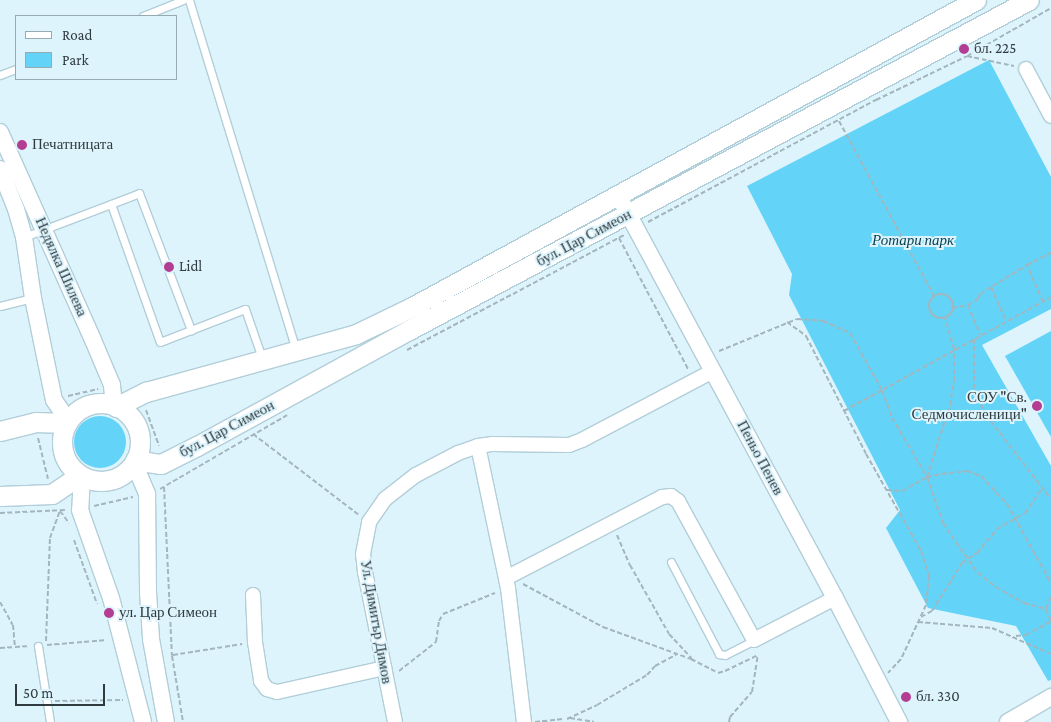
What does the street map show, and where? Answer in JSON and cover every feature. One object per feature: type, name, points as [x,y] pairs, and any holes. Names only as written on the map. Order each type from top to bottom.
[{"type":"main road","name":"бул. Цар Симеон","points":[[115,406],[146,392],[297,352],[356,334],[412,307],[976,0]]},
{"type":"main road","name":"бул. Цар Симеон","points":[[135,461],[161,464],[197,446],[1029,0]]},
{"type":"main road","points":[[101,403],[115,406],[125,412],[137,429],[139,450],[135,461],[126,472],[105,481],[81,476],[71,467],[63,452],[62,434],[67,422],[88,405],[101,403]]},
{"type":"main road","points":[[0,431],[35,422],[67,422]]},
{"type":"main road","points":[[0,496],[52,494],[81,476]]},
{"type":"street","points":[[1026,68],[1051,116]]},
{"type":"street","name":"Недялка Шилева","points":[[0,132],[6,177],[24,237],[33,298],[54,400],[67,422]]},
{"type":"street","name":"Недялка Шилева","points":[[6,177],[46,230],[112,385],[115,406]]},
{"type":"street","name":"Пеньо Пенев","points":[[618,195],[835,598],[899,722]]},
{"type":"street","name":"Ул. Димитър Димов","points":[[395,722],[365,572],[364,539],[369,522],[385,499],[416,475],[478,446],[493,444],[569,445],[694,381],[710,366]]},
{"type":"street","points":[[478,446],[508,581],[524,722]]},
{"type":"street","points":[[135,461],[147,494],[148,592],[151,639],[166,722]]},
{"type":"street","points":[[81,476],[80,510],[118,621],[143,722]]},
{"type":"street","points":[[508,581],[662,497],[674,498],[754,640],[835,598]]},
{"type":"street","points":[[253,595],[254,642],[261,681],[272,692],[385,674]]},
{"type":"street","points":[[1008,722],[1051,697]]},
{"type":"lane","points":[[146,15],[183,0]]},
{"type":"lane","points":[[190,0],[297,352]]},
{"type":"lane","points":[[0,75],[15,69]]},
{"type":"lane","points":[[24,237],[139,193],[192,330]]},
{"type":"lane","points":[[111,204],[160,342],[245,309],[263,360]]},
{"type":"lane","points":[[0,306],[33,298]]},
{"type":"lane","points":[[671,562],[719,654],[725,655],[754,640]]},
{"type":"lane","points":[[38,646],[50,722]]},
{"type":"path","points":[[651,221],[839,121],[967,56],[1051,8]]},
{"type":"path","points":[[967,56],[1026,68]]},
{"type":"path","points":[[839,121],[934,296]]},
{"type":"path","points":[[404,351],[619,238],[694,381]]},
{"type":"path","points":[[952,308],[949,297],[941,294],[934,296],[929,302],[929,310],[938,318],[945,317],[952,308],[968,305],[991,287],[1051,253]]},
{"type":"path","points":[[1027,265],[1043,302]]},
{"type":"path","points":[[991,287],[1006,322]]},
{"type":"path","points":[[844,411],[1051,297]]},
{"type":"path","points":[[968,305],[981,336]]},
{"type":"path","points":[[927,477],[950,405],[954,381],[954,349],[945,317]]},
{"type":"path","points":[[710,366],[724,347],[797,319],[823,321],[850,333],[882,390],[892,418],[927,477],[943,523],[968,559],[978,572],[996,587],[1024,604],[1046,609]]},
{"type":"path","points":[[787,322],[806,336],[844,411],[921,551],[929,576],[926,605],[901,659],[878,683]]},
{"type":"path","points":[[974,339],[974,391],[986,414],[1051,499]]},
{"type":"path","points":[[64,397],[100,389]]},
{"type":"path","points":[[146,408],[159,446]]},
{"type":"path","points":[[183,722],[172,656],[164,487],[253,434],[277,423],[292,411]]},
{"type":"path","points":[[253,434],[369,522]]},
{"type":"path","points":[[38,438],[48,479]]},
{"type":"path","points":[[887,490],[902,491],[927,477],[967,471],[981,476],[1007,504],[1051,583]]},
{"type":"path","points":[[921,616],[932,611],[962,564],[977,553],[998,529],[1025,513],[1043,488]]},
{"type":"path","points":[[88,508],[130,497]]},
{"type":"path","points":[[0,513],[60,510]]},
{"type":"path","points":[[60,510],[69,524]]},
{"type":"path","points":[[60,510],[50,538],[46,645],[110,639]]},
{"type":"path","points":[[612,523],[630,565],[669,634],[691,659]]},
{"type":"path","points":[[72,533],[100,612]]},
{"type":"path","points":[[385,674],[436,642],[439,621],[443,614],[508,581],[603,627],[691,659],[718,673],[758,655]]},
{"type":"path","points":[[1013,636],[1026,635],[1051,621],[1046,609],[1051,597]]},
{"type":"path","points":[[0,602],[13,625],[15,646]]},
{"type":"path","points":[[918,622],[992,628],[1051,654]]},
{"type":"path","points":[[729,722],[730,717],[752,692],[758,655],[754,640]]},
{"type":"path","points":[[172,656],[254,642]]},
{"type":"path","points":[[0,648],[38,646]]},
{"type":"path","points":[[566,719],[597,705],[647,675],[661,662],[678,654]]},
{"type":"path","points":[[48,701],[123,700],[124,707]]},
{"type":"path","points":[[536,722],[574,718],[594,722]]},
{"type":"green space","name":"Ротари парк","points":[[989,60],[1051,177],[1051,309],[982,345],[1051,466],[1051,680],[1048,681],[1016,626],[928,608],[886,528],[900,510],[789,295],[792,274],[747,186]]},
{"type":"green space","name":"СОУ \"Св. Седмочисленици\"","points":[[1051,331],[1051,437],[1005,356]]},
{"type":"green space","points":[[95,416],[105,416],[115,420],[122,427],[126,442],[122,457],[115,464],[105,468],[95,468],[85,464],[78,457],[74,447],[74,437],[78,427],[85,420]]},
{"type":"place","name":"бл. 225","points":[[964,49]]},
{"type":"place","name":"Печатницата","points":[[22,145]]},
{"type":"place","name":"Lidl","points":[[169,267]]},
{"type":"place","name":"СОУ \"Св. Седмочисленици\"","points":[[1037,406]]},
{"type":"place","name":"ул. Цар Симеон","points":[[109,613]]},
{"type":"place","name":"бл. 330","points":[[906,697]]}]
